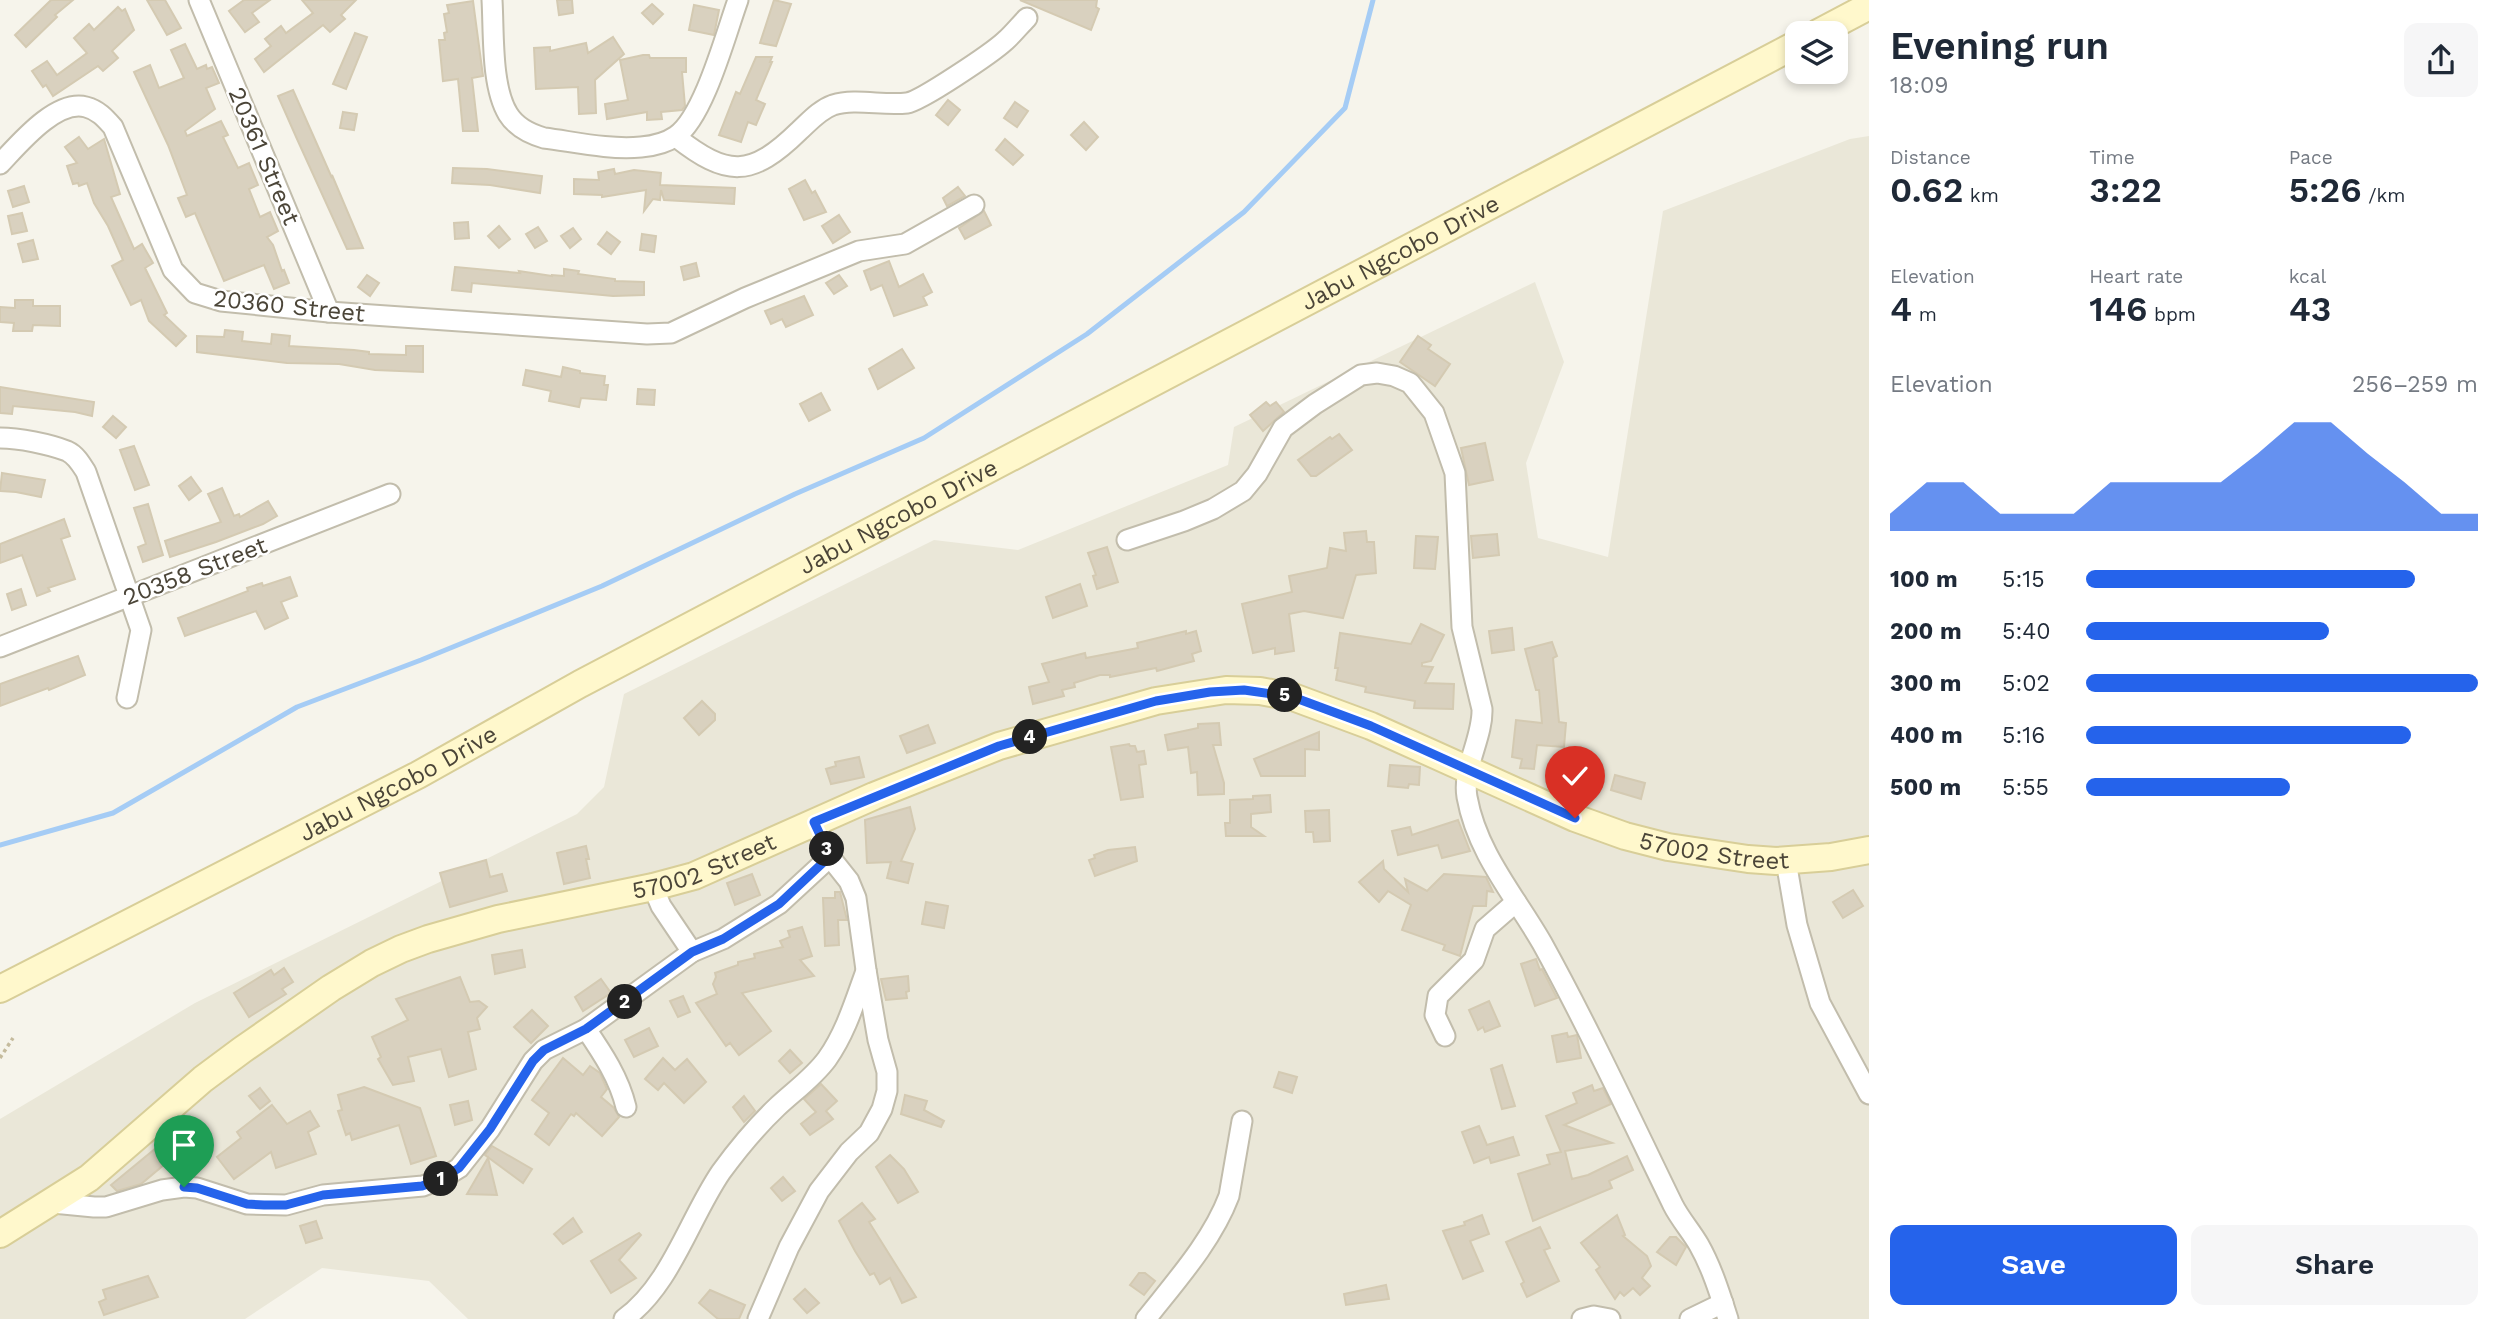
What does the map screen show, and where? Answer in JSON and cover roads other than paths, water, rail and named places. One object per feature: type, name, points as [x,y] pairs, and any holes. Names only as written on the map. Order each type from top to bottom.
[{"type":"main road","points":[[1841,21],[1869,6]]},
{"type":"main road","name":"Jabu Ngcobo Drive","points":[[0,989],[418,775],[580,684],[1785,50]]},
{"type":"main road","name":"57002 Street","points":[[0,1234],[89,1178],[203,1079],[372,963],[428,939],[498,919],[694,876],[814,822],[999,746],[1156,701],[1226,690],[1260,691],[1293,697],[1371,726],[1575,818],[1625,836],[1668,847],[1748,859],[1786,861],[1869,850]]},
{"type":"street","name":"20361 Street","points":[[199,0],[330,312]]},
{"type":"street","points":[[492,0],[496,68],[501,99],[509,115],[529,134],[628,147],[658,144],[676,137],[688,125],[700,105],[738,0]]},
{"type":"street","points":[[676,137],[711,160],[746,168],[786,144],[830,106],[842,103],[908,103],[924,97],[1005,41],[1027,18]]},
{"type":"street","name":"20360 Street","points":[[0,164],[36,128],[63,108],[86,106],[99,112],[113,127],[173,270],[195,293],[221,301],[330,312],[647,334],[671,333],[745,298],[859,251],[905,244],[974,205]]},
{"type":"street","points":[[1127,540],[1213,509],[1243,491],[1257,474],[1283,428],[1361,375],[1377,373],[1410,383],[1434,413],[1455,473],[1462,627],[1482,709],[1483,720],[1469,769],[1466,793],[1473,818],[1493,866],[1541,942],[1631,1116],[1675,1209],[1700,1246],[1726,1311],[1690,1319]]},
{"type":"street","points":[[0,438],[14,438],[68,451],[78,459],[86,472],[141,630],[127,698]]},
{"type":"street","name":"20358 Street","points":[[0,647],[390,494]]},
{"type":"street","points":[[758,1319],[789,1247],[819,1191],[849,1152],[869,1133],[882,1109],[887,1091],[887,1072],[878,1040],[856,898],[849,881],[830,856],[814,822]]},
{"type":"street","points":[[53,1203],[106,1207],[162,1190],[184,1187],[197,1188],[247,1204],[286,1205],[323,1195],[422,1186],[441,1179],[459,1168],[490,1129],[533,1061],[544,1050],[586,1029],[692,952],[723,939],[779,904],[830,856]]},
{"type":"street","points":[[1786,861],[1797,925],[1821,1003],[1869,1094]]},
{"type":"street","points":[[653,887],[661,906],[692,952]]},
{"type":"street","points":[[1445,1036],[1435,1015],[1438,996],[1474,960],[1485,929],[1516,902]]},
{"type":"street","points":[[624,1319],[652,1293],[727,1165],[775,1109],[826,1061],[847,1023],[866,970]]},
{"type":"street","points":[[586,1029],[609,1063],[621,1088],[626,1107]]},
{"type":"street","points":[[1146,1319],[1206,1240],[1224,1207],[1229,1196],[1241,1121]]},
{"type":"street","points":[[1582,1319],[1594,1315],[1610,1319]]},
{"type":"waterway","points":[[0,845],[113,813],[297,707],[602,586],[795,494],[924,438],[1087,334],[1244,212],[1345,108],[1373,0]]}]
